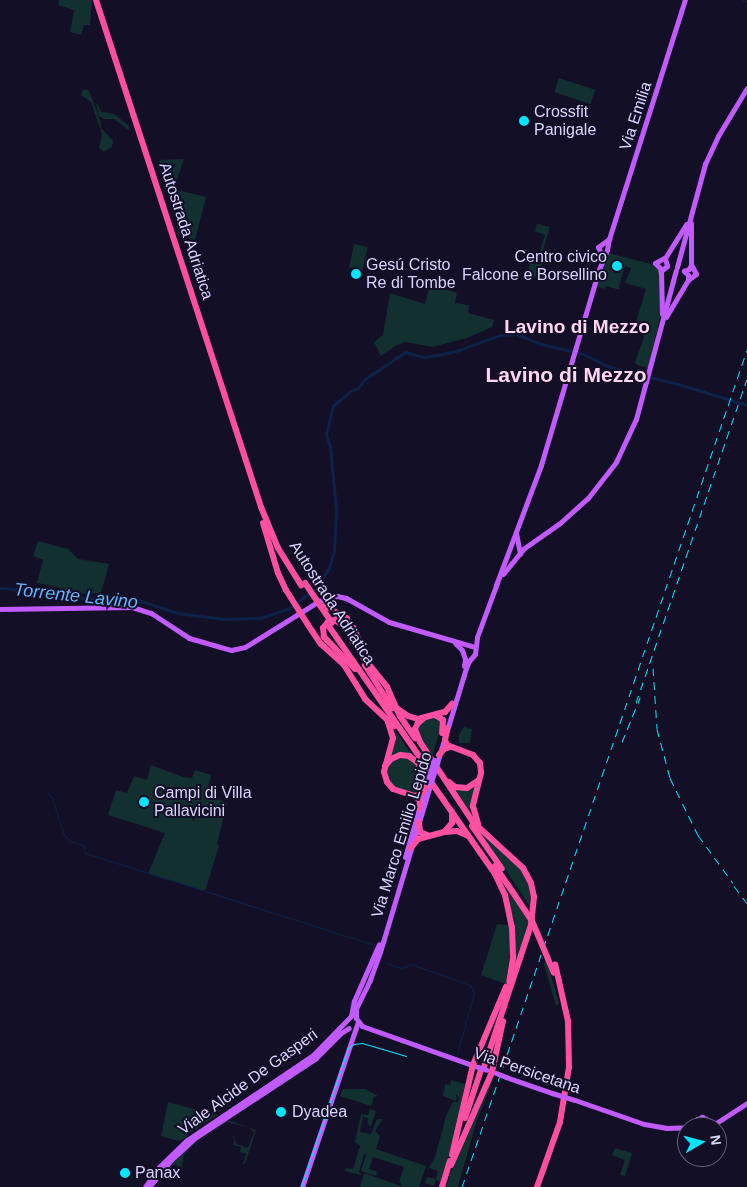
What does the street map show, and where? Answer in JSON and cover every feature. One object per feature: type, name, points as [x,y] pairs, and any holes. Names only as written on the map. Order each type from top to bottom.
[{"type":"highway","name":"Autostrada Adriatica","points":[[96,0],[254,485],[274,540],[376,695],[535,919],[555,964],[567,1014],[569,1067],[560,1122],[537,1187]]},
{"type":"highway","name":"Autostrada Adriatica","points":[[100,0],[268,514],[284,550],[303,584]]},
{"type":"highway","points":[[254,485],[254,494],[275,563],[286,590],[322,644],[344,665]]},
{"type":"highway","points":[[303,584],[325,606],[351,622],[370,666]]},
{"type":"highway","points":[[400,722],[354,649],[350,626],[341,618],[328,619],[321,628],[323,640],[344,665],[362,695],[385,716],[453,815],[452,823],[445,832]]},
{"type":"highway","points":[[376,695],[353,666],[325,639],[322,630],[326,624],[333,620],[342,623],[370,666],[383,681],[400,716],[435,759]]},
{"type":"highway","name":"Autostrada Adriatica","points":[[330,624],[400,722],[510,884],[535,927],[554,973],[564,1029],[564,1082],[555,1124],[533,1187]]},
{"type":"highway","points":[[394,702],[408,716],[424,718],[446,711],[452,704]]},
{"type":"highway","points":[[435,715],[443,720],[442,734]]},
{"type":"highway","points":[[385,716],[393,734],[384,777],[390,787],[415,796],[420,801],[419,809]]},
{"type":"highway","points":[[424,718],[418,723],[415,734],[435,759],[438,770],[473,822],[500,846]]},
{"type":"highway","points":[[443,1187],[534,916],[534,897],[531,883],[523,868],[481,828],[474,815],[473,803],[481,766],[475,756],[450,747],[445,742],[447,728]]},
{"type":"highway","points":[[435,759],[444,748],[450,747]]},
{"type":"highway","points":[[385,766],[394,757],[408,756],[417,762],[482,853],[498,880],[509,912],[513,943],[510,974],[484,1069],[451,1164]]},
{"type":"highway","points":[[438,770],[451,784],[459,788],[471,787],[480,776]]},
{"type":"highway","points":[[415,796],[422,794],[429,781]]},
{"type":"highway","points":[[419,822],[420,832],[431,835]]},
{"type":"highway","points":[[412,848],[418,839],[455,830],[463,833],[482,853]]},
{"type":"main road","name":"Via Emilia","points":[[516,542],[517,529],[541,465],[604,251],[652,109],[685,0]]},
{"type":"main road","points":[[494,592],[518,556],[569,516],[605,478],[624,447],[645,388],[707,157],[747,88]]},
{"type":"main road","points":[[660,332],[662,312],[660,268],[655,263],[665,258],[685,226],[693,206]]},
{"type":"main road","points":[[660,332],[667,314],[688,280],[696,274],[692,265],[691,228],[693,206]]},
{"type":"main road","points":[[660,274],[667,266],[665,258]]},
{"type":"main road","points":[[688,280],[688,276],[684,271],[692,265]]},
{"type":"main road","points":[[496,586],[518,556],[530,543],[539,538]]},
{"type":"main road","points":[[516,542],[530,543]]},
{"type":"main road","points":[[516,542],[518,556]]},
{"type":"main road","points":[[463,653],[477,637],[507,554],[516,542]]},
{"type":"main road","points":[[507,554],[518,556]]},
{"type":"main road","points":[[0,609],[132,607],[154,614],[177,632],[189,638],[231,650],[245,648],[323,599],[337,596],[346,598],[389,622],[455,643],[470,645]]},
{"type":"main road","points":[[455,643],[463,653],[471,658]]},
{"type":"main road","name":"Via Marco Emilio Lepido","points":[[435,759],[471,658],[476,654],[470,645]]},
{"type":"main road","name":"Via Marco Emilio Lepido","points":[[302,1187],[354,1022],[356,1009],[374,971],[412,848],[442,734],[466,661],[463,653]]},
{"type":"main road","name":"Via Marco Emilio Lepido","points":[[354,1022],[354,1001],[375,956],[429,781]]},
{"type":"main road","points":[[344,1022],[354,1022]]},
{"type":"main road","name":"Viale Alcide De Gasperi","points":[[145,1187],[156,1171],[187,1140],[313,1055],[344,1022],[354,1022]]},
{"type":"main road","name":"Viale Alcide De Gasperi","points":[[149,1187],[170,1161],[195,1138],[315,1059],[354,1022]]},
{"type":"main road","name":"Via Persicetana","points":[[354,1022],[644,1124],[666,1128],[677,1127]]},
{"type":"main road","points":[[722,1117],[729,1116],[747,1103]]},
{"type":"green space","points":[[59,0],[92,0],[90,25],[84,25],[81,35],[70,32],[74,10],[58,5]]},
{"type":"green space","points":[[559,78],[595,90],[591,104],[554,92]]},
{"type":"green space","points":[[85,89],[89,91],[100,120],[101,128],[113,141],[112,147],[104,152],[99,148],[102,134],[91,102],[81,95]]},
{"type":"green space","points":[[97,103],[101,112],[114,114],[128,125],[130,131],[114,119],[104,119],[99,116]]},
{"type":"green space","points":[[184,159],[174,189],[206,197],[195,240],[185,237],[159,160]]},
{"type":"green space","points":[[537,224],[550,227],[543,251],[539,278],[526,275],[531,261],[526,259],[528,251],[539,254],[545,235],[535,231]]},
{"type":"green space","points":[[354,244],[368,247],[363,270],[349,267]]},
{"type":"green space","points":[[608,253],[655,265],[659,269],[661,314],[648,368],[637,365],[635,362],[644,337],[641,332],[643,325],[636,322],[646,289],[625,283],[631,268],[625,266],[619,287],[620,290],[606,286],[605,289],[596,286],[603,261]]},
{"type":"green space","points":[[430,285],[457,293],[455,303],[469,305],[468,313],[494,320],[492,327],[467,338],[432,347],[406,342],[397,345],[381,356],[374,342],[383,335],[390,293],[425,304]]},
{"type":"green space","points":[[38,541],[68,549],[78,559],[109,564],[101,593],[78,594],[54,586],[37,583],[43,560],[33,556]]},
{"type":"green space","points":[[437,716],[442,722],[432,758],[418,736],[417,727],[423,720]]},
{"type":"green space","points":[[464,727],[472,729],[470,743],[459,743],[459,735]]},
{"type":"green space","points":[[395,730],[412,755],[389,759]]},
{"type":"green space","points":[[400,757],[411,758],[427,776],[419,794],[396,788],[389,783],[386,770],[391,761]]},
{"type":"green space","points":[[151,765],[183,777],[192,778],[195,770],[211,775],[206,794],[227,803],[217,844],[219,846],[205,891],[148,874],[165,833],[108,815],[116,790],[127,793],[134,776],[147,780]]},
{"type":"green space","points":[[452,786],[475,786],[474,818]]},
{"type":"green space","points":[[480,832],[515,860],[530,884],[533,911]]},
{"type":"green space","points":[[498,874],[531,924],[509,988],[515,918],[512,916]]},
{"type":"green space","points":[[497,924],[510,925],[511,944],[506,984],[481,975]]},
{"type":"green space","points":[[546,958],[559,1003],[556,1006],[544,965]]},
{"type":"green space","points":[[495,1075],[476,1123],[458,1187],[446,1187],[458,1153],[492,1076]]},
{"type":"green space","points":[[451,1080],[465,1084],[452,1148],[440,1182],[436,1180],[434,1186],[425,1183],[427,1177],[436,1179],[438,1171],[429,1168],[435,1157],[446,1116],[453,1102],[458,1102],[459,1099],[455,1094],[457,1097],[456,1101],[443,1096],[445,1084],[450,1085]]},
{"type":"green space","points":[[342,1089],[365,1089],[378,1096],[374,1097],[371,1106],[340,1096]]},
{"type":"green space","points":[[168,1102],[211,1114],[213,1112],[218,1115],[179,1141],[161,1136]]},
{"type":"green space","points":[[370,1109],[376,1111],[371,1126],[369,1126],[367,1118],[363,1117],[360,1132],[371,1134],[377,1119],[383,1119],[375,1131],[380,1136],[376,1149],[426,1166],[419,1187],[360,1187],[364,1173],[401,1186],[399,1182],[404,1167],[373,1157],[369,1169],[377,1172],[376,1176],[361,1171],[366,1155],[364,1154],[359,1172],[362,1175],[345,1171],[346,1168],[353,1169],[360,1146],[355,1142],[361,1114],[368,1115]]},
{"type":"green space","points":[[228,1120],[256,1130],[245,1164],[243,1164],[246,1154],[240,1152],[241,1147],[233,1145],[235,1139],[232,1136],[235,1137],[236,1144],[248,1148],[254,1132],[250,1128],[227,1122],[189,1148],[184,1155],[182,1167],[172,1164],[191,1146]]},
{"type":"green space","points":[[615,1148],[632,1153],[625,1176],[620,1175],[625,1160],[612,1155]]},
{"type":"waterway","points":[[742,0],[747,1]]},
{"type":"waterway","name":"Torrente Lavino","points":[[0,588],[46,591],[76,598],[138,600],[177,613],[225,619],[260,618],[288,609],[316,588],[329,568],[334,551],[336,510],[330,447],[326,434],[333,406],[349,392],[358,388],[365,379],[405,352],[424,357],[438,355],[459,350],[500,335],[517,334],[541,344],[583,354],[610,367],[678,384],[747,405]]},
{"type":"waterway","points":[[47,792],[52,798],[64,834],[69,841],[83,845],[85,853],[202,890]]},
{"type":"waterway","points":[[205,891],[374,945],[372,954]]},
{"type":"waterway","points":[[386,963],[401,968],[411,964],[470,985],[474,993],[457,1054]]},
{"type":"waterway","points":[[346,1010],[352,999]]},
{"type":"tram line","points":[[301,1187],[348,1048],[354,1044],[362,1043],[406,1056]]},
{"type":"railway","points":[[462,1187],[747,350]]},
{"type":"railway","points":[[636,703],[747,379]]},
{"type":"railway","points":[[653,668],[657,729],[670,778],[698,835],[733,883]]},
{"type":"railway","points":[[622,742],[640,698]]},
{"type":"railway","points":[[734,886],[747,903]]},
{"type":"place","name":"Crossfit Panigale","points":[[524,121]]},
{"type":"place","name":"Centro civico Falcone e Borsellino","points":[[617,266]]},
{"type":"place","name":"Gesú Cristo Re di Tombe","points":[[356,274]]},
{"type":"place","name":"Campi di Villa Pallavicini","points":[[144,802]]},
{"type":"place","name":"Dyadea","points":[[281,1112]]},
{"type":"place","name":"Panax","points":[[125,1173]]},
{"type":"district","name":"Lavino di Mezzo","points":[[577,327]]},
{"type":"district","name":"Lavino di Mezzo","points":[[566,375]]}]
